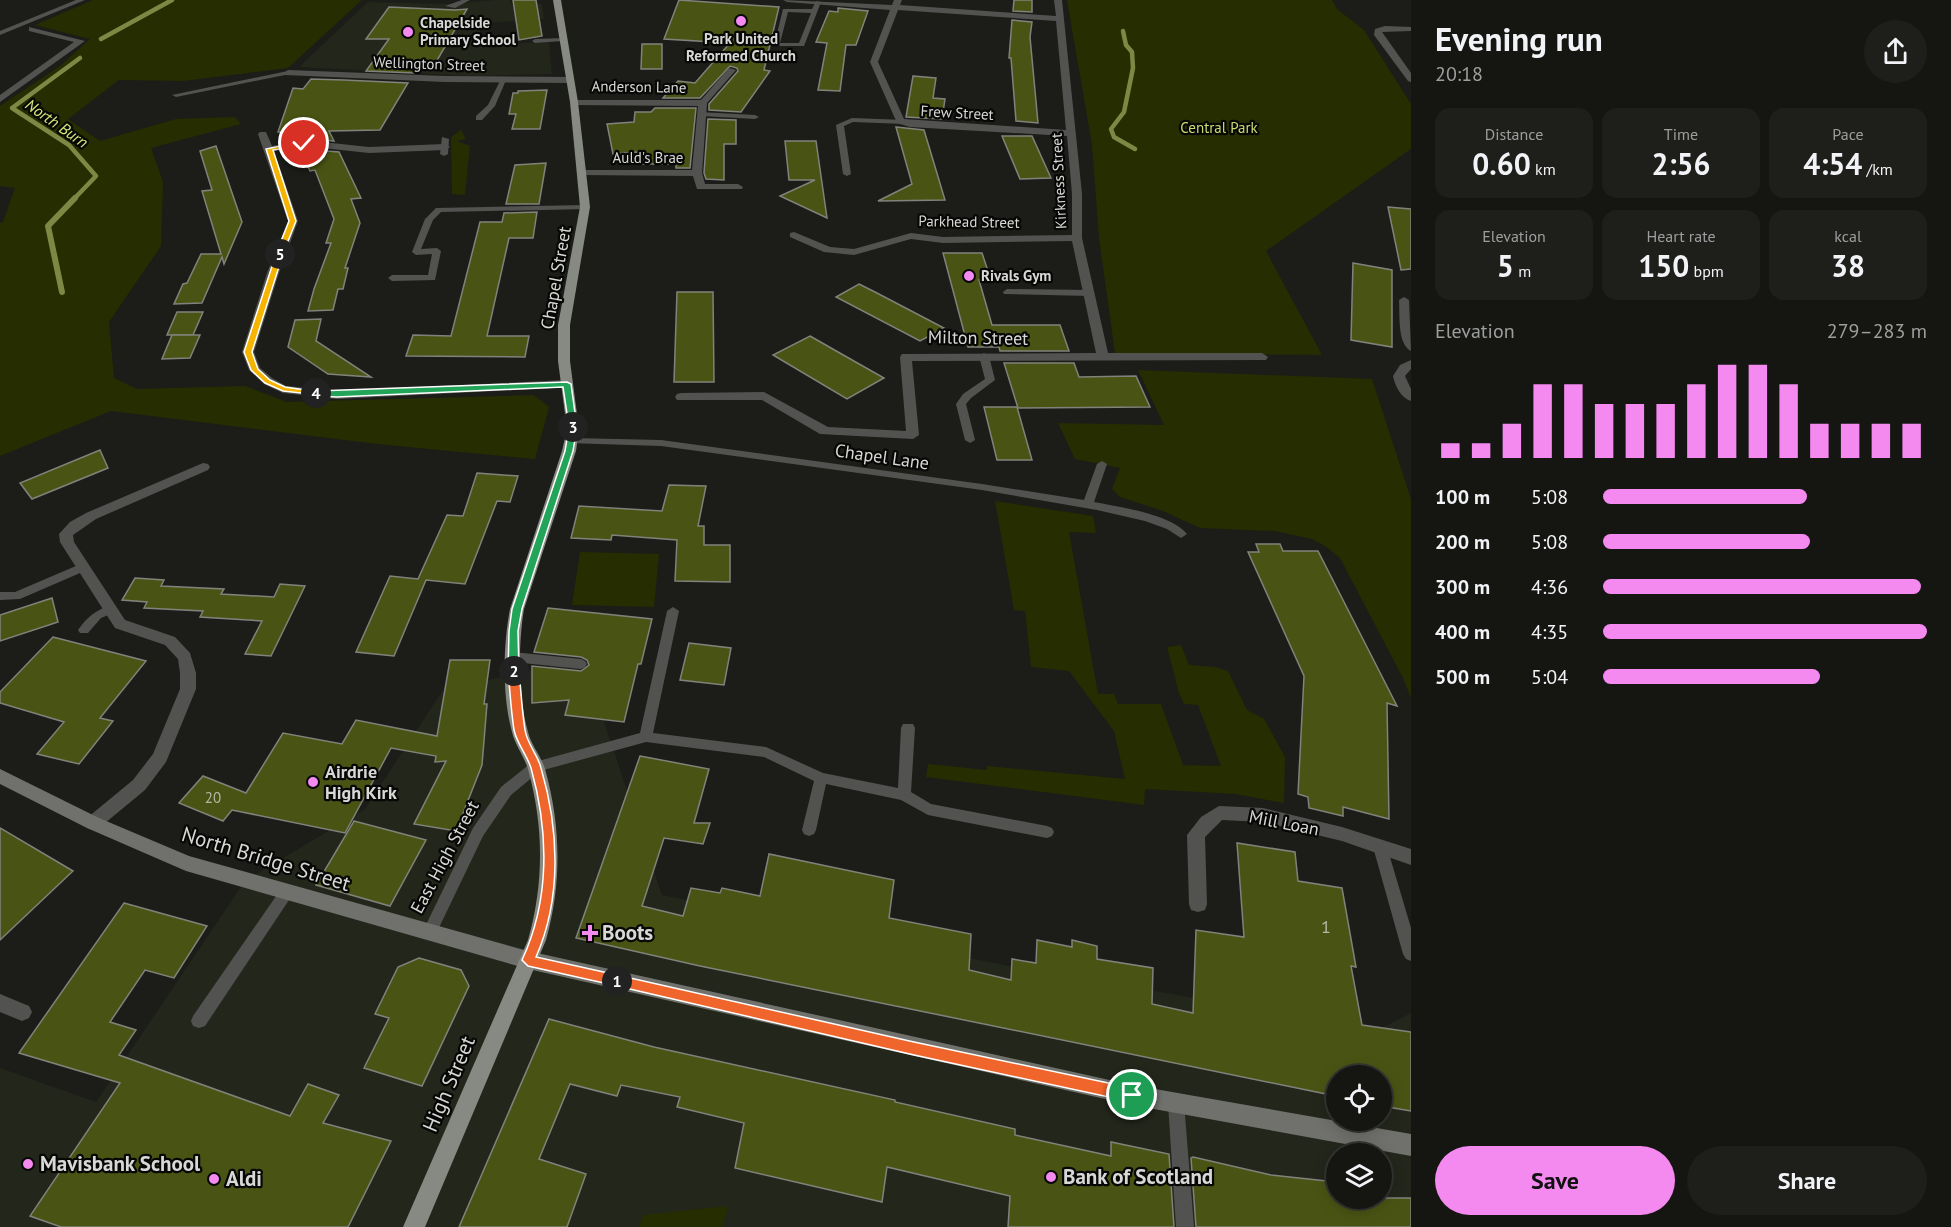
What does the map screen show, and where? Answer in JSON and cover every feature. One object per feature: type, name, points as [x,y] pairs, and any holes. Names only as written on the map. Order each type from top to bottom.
[{"type":"main road","name":"Chapel Street","points":[[536,766],[520,733],[515,703],[513,657],[517,609],[572,441],[572,417],[564,361],[564,325],[585,207],[574,102],[557,0]]},
{"type":"main road","points":[[528,960],[537,940],[546,908],[550,876],[546,814],[536,766]]},
{"type":"main road","name":"North Bridge Street","points":[[0,776],[93,823],[186,863],[528,960],[914,1048],[1176,1103],[1411,1144]]},
{"type":"main road","name":"High Street","points":[[414,1227],[528,960]]},
{"type":"street","points":[[787,0],[897,4],[1060,19]]},
{"type":"street","name":"Kirkness Street","points":[[1058,0],[1077,194],[1077,238],[1103,358]]},
{"type":"street","name":"Frew Street","points":[[897,4],[874,62],[900,121],[1071,133]]},
{"type":"street","points":[[1410,76],[1378,35],[1378,31],[1385,28],[1411,29]]},
{"type":"street","points":[[0,99],[81,41],[32,29]]},
{"type":"street","points":[[697,172],[703,103],[732,70]]},
{"type":"street","name":"Wellington Street","points":[[288,73],[570,80]]},
{"type":"street","name":"Anderson Lane","points":[[574,102],[703,103]]},
{"type":"street","points":[[263,134],[293,221],[273,273],[248,352],[255,370],[268,381],[283,389],[337,394],[567,384]]},
{"type":"street","points":[[269,149],[304,143],[369,150],[445,146]]},
{"type":"street","name":"Auld's Brae","points":[[582,172],[697,172],[701,188],[738,187]]},
{"type":"street","name":"Parkhead Street","points":[[794,234],[828,250],[854,252],[911,236],[943,240],[1077,238]]},
{"type":"street","name":"Milton Street","points":[[681,397],[764,396],[825,431],[913,435],[906,357],[1262,357]]},
{"type":"street","points":[[1411,364],[1404,368],[1399,376],[1401,385],[1411,398]]},
{"type":"street","points":[[93,823],[139,785],[160,757],[188,689],[185,657],[170,641],[120,624],[67,542],[66,534],[75,525],[203,467]]},
{"type":"street","name":"Mill Loan","points":[[1198,904],[1196,835],[1219,813],[1263,815],[1342,834],[1411,857]]},
{"type":"street","points":[[0,1003],[22,1012]]},
{"type":"lane","points":[[0,33],[81,0]]},
{"type":"lane","points":[[448,6],[455,6],[467,0]]},
{"type":"lane","points":[[813,11],[785,10],[776,45],[802,45],[818,2]]},
{"type":"lane","points":[[535,41],[563,39]]},
{"type":"lane","points":[[176,95],[288,73]]},
{"type":"lane","points":[[479,118],[490,108],[504,80]]},
{"type":"lane","points":[[702,114],[755,117]]},
{"type":"lane","points":[[847,174],[840,124],[852,120],[905,123]]},
{"type":"lane","points":[[392,278],[432,278],[437,251],[416,252],[429,219],[439,210],[585,207]]},
{"type":"lane","points":[[1007,292],[1089,293]]},
{"type":"lane","points":[[1404,300],[1406,335],[1411,348]]},
{"type":"lane","points":[[970,440],[961,404],[967,396],[990,380],[984,356]]},
{"type":"lane","name":"Chapel Lane","points":[[572,441],[661,443],[976,486],[1088,504],[1148,518],[1171,526],[1181,534]]},
{"type":"lane","points":[[1088,504],[1102,464]]},
{"type":"lane","points":[[0,596],[16,596],[83,567]]},
{"type":"lane","points":[[84,630],[97,615],[111,609]]},
{"type":"lane","points":[[646,737],[673,611]]},
{"type":"lane","points":[[513,657],[581,664]]},
{"type":"lane","points":[[904,795],[908,728]]},
{"type":"lane","points":[[536,766],[646,737],[766,752],[821,778],[904,795],[928,809],[1047,832]]},
{"type":"lane","name":"East High Street","points":[[430,931],[478,832],[506,791],[536,766]]},
{"type":"lane","points":[[809,830],[821,778]]},
{"type":"lane","points":[[1380,847],[1411,954]]},
{"type":"lane","points":[[199,1021],[286,893]]},
{"type":"lane","points":[[1176,1103],[1185,1227]]},
{"type":"shaded area","name":"Chapelside Primary School","points":[[510,0],[511,5],[542,4],[544,19],[480,23],[480,45],[549,42],[552,74],[469,76],[299,67],[368,2],[452,4]]},
{"type":"shaded area","points":[[583,659],[662,895],[1004,965],[1378,1030],[1411,1013],[1411,1227],[0,1227],[0,1068],[96,1102],[245,881],[365,809],[443,690]]},
{"type":"green space","points":[[93,0],[362,0],[288,68],[183,81],[119,80],[68,119],[100,141],[176,119],[235,117],[241,124],[151,148],[163,182],[161,246],[109,322],[114,378],[137,389],[245,386],[287,402],[534,395],[549,407],[535,459],[377,444],[111,411],[0,456],[0,223],[3,222],[15,188],[0,186],[0,106],[60,66],[90,39],[35,25]]},
{"type":"green space","name":"Central Park","points":[[1067,0],[1332,0],[1337,9],[1364,30],[1411,104],[1411,149],[1266,251],[1322,355],[1115,353],[1099,238],[1092,145]]},
{"type":"green space","points":[[461,130],[466,139],[457,141],[470,146],[465,195],[452,194],[451,137]]},
{"type":"green space","points":[[1138,370],[1372,379],[1411,499],[1411,698],[1403,678],[1340,558],[1325,546],[1312,539],[1275,531],[1200,528],[1163,511],[1120,497],[1112,489],[1120,468],[1075,459],[1058,423],[1164,425]]},
{"type":"green space","points":[[995,501],[1093,516],[1096,533],[1069,532],[1098,694],[1114,694],[1118,704],[1161,704],[1183,765],[1221,766],[1198,705],[1184,704],[1179,693],[1167,647],[1181,645],[1189,665],[1215,667],[1228,671],[1247,710],[1264,719],[1285,757],[1284,803],[1235,794],[1145,789],[1144,805],[926,777],[928,764],[987,770],[987,766],[1125,779],[1114,731],[1069,671],[1031,667],[1025,611],[1014,610]]},
{"type":"green space","points":[[580,552],[659,554],[654,607],[572,605]]},
{"type":"green space","points":[[728,1206],[722,1227],[639,1227],[643,1215]]},
{"type":"building","points":[[513,0],[536,0],[542,36],[519,40]]},
{"type":"building","points":[[679,0],[779,7],[764,70],[770,71],[741,112],[709,110],[709,104],[738,71],[737,68],[730,66],[700,98],[663,98],[678,81],[695,83],[730,43],[664,39]]},
{"type":"building","points":[[1014,0],[1032,0],[1032,12],[1013,11]]},
{"type":"building","points":[[389,7],[467,9],[432,69],[416,68],[414,73],[366,71],[389,39],[366,39]]},
{"type":"building","points":[[838,8],[868,11],[856,45],[846,45],[840,91],[818,90],[827,43],[816,42],[829,11],[838,12]]},
{"type":"building","points":[[1012,20],[1032,22],[1030,37],[1038,123],[1016,121],[1011,58],[1009,58]]},
{"type":"building","points":[[642,44],[662,44],[662,69],[641,69]]},
{"type":"building","points":[[913,76],[936,78],[933,98],[945,99],[942,119],[906,117]]},
{"type":"building","points":[[311,79],[408,83],[380,130],[329,131],[334,141],[296,139],[293,132],[278,132],[293,88],[303,89]]},
{"type":"building","points":[[547,90],[540,129],[512,129],[516,114],[509,114],[513,93]]},
{"type":"building","points":[[655,108],[696,108],[690,168],[676,168],[676,164],[636,164],[638,152],[613,154],[607,124],[634,122],[635,112],[651,112]]},
{"type":"building","points":[[708,119],[736,120],[736,144],[724,144],[724,180],[706,179],[704,173]]},
{"type":"building","points":[[896,127],[924,130],[945,200],[878,201],[912,184]]},
{"type":"building","points":[[1002,136],[1032,136],[1051,178],[1020,179]]},
{"type":"building","points":[[785,141],[816,141],[827,218],[780,196],[815,180],[789,180]]},
{"type":"building","points":[[216,146],[242,222],[224,264],[222,257],[202,303],[174,304],[201,254],[221,254],[202,191],[212,190],[200,151]]},
{"type":"building","points":[[300,149],[339,152],[361,198],[351,199],[360,223],[345,268],[348,268],[343,289],[338,289],[333,310],[308,311],[331,243],[326,243],[334,219],[315,170],[310,171]]},
{"type":"building","points":[[546,163],[539,204],[506,204],[515,165]]},
{"type":"building","points":[[1388,207],[1411,209],[1411,269],[1401,270]]},
{"type":"building","points":[[537,212],[533,238],[509,238],[487,336],[529,336],[525,357],[406,356],[413,335],[451,336],[480,222],[502,222],[504,213]]},
{"type":"building","points":[[943,253],[982,253],[991,280],[979,280],[992,325],[1060,325],[1069,351],[1000,351],[999,347],[968,347]]},
{"type":"building","points":[[1353,263],[1392,270],[1392,347],[1351,340]]},
{"type":"building","points":[[859,284],[944,328],[920,341],[836,297]]},
{"type":"building","points":[[677,292],[713,292],[714,382],[674,382]]},
{"type":"building","points":[[177,312],[203,312],[193,335],[167,335]]},
{"type":"building","points":[[321,319],[316,341],[371,377],[328,374],[288,347],[295,320]]},
{"type":"building","points":[[172,335],[200,335],[190,358],[162,359]]},
{"type":"building","points":[[810,336],[884,378],[847,399],[773,355]]},
{"type":"building","points":[[1004,363],[1074,363],[1079,377],[1136,376],[1150,407],[1018,408]]},
{"type":"building","points":[[984,407],[1017,407],[1032,460],[997,460]]},
{"type":"building","points":[[100,450],[108,468],[32,499],[20,483]]},
{"type":"building","points":[[477,473],[518,476],[510,502],[497,501],[465,584],[426,580],[394,656],[356,652],[390,576],[418,579],[447,515],[463,516]]},
{"type":"building","points":[[669,485],[706,486],[698,526],[704,526],[704,545],[730,545],[730,582],[675,581],[677,540],[612,535],[611,540],[571,538],[579,506],[662,511]]},
{"type":"building","points":[[1256,544],[1280,544],[1283,551],[1318,551],[1397,706],[1387,703],[1389,819],[1343,807],[1343,816],[1309,808],[1308,797],[1298,794],[1304,676],[1248,552],[1259,552]]},
{"type":"building","points":[[135,578],[164,580],[161,586],[224,589],[221,594],[274,597],[280,584],[305,586],[271,656],[245,654],[262,621],[200,617],[203,611],[144,608],[147,602],[122,600]]},
{"type":"building","points":[[52,598],[58,622],[0,641],[0,615]]},
{"type":"building","points":[[548,608],[652,619],[624,722],[565,715],[569,700],[532,703],[532,666],[581,671],[589,665],[587,660],[581,657],[534,652]]},
{"type":"building","points":[[53,637],[146,661],[100,718],[113,721],[79,764],[37,754],[64,722],[0,703],[0,692]]},
{"type":"building","points":[[689,643],[731,648],[724,685],[680,680]]},
{"type":"building","points":[[450,660],[490,660],[484,704],[487,704],[482,765],[456,831],[414,824],[446,761],[435,762],[436,756],[391,748],[345,833],[232,810],[223,821],[179,803],[203,776],[246,793],[283,733],[342,744],[356,720],[437,736]]},
{"type":"building","points":[[640,756],[709,769],[694,823],[710,823],[703,844],[664,838],[642,906],[683,916],[691,888],[720,893],[722,888],[760,896],[769,854],[894,880],[889,918],[971,934],[969,970],[1011,980],[1012,959],[1036,963],[1037,940],[1072,947],[1072,940],[1097,946],[1097,959],[1153,968],[1152,1004],[1193,1013],[1196,930],[1244,937],[1237,843],[1295,852],[1298,881],[1342,888],[1356,967],[1351,966],[1362,1025],[1411,1032],[1411,1111],[1392,1108],[1392,1065],[1326,1065],[1326,1094],[700,966],[576,938]]},
{"type":"building","points":[[354,821],[426,840],[390,906],[316,885]]},
{"type":"building","points":[[0,828],[73,871],[0,940]]},
{"type":"building","name":"Aldi","points":[[124,903],[207,926],[174,978],[145,970],[110,1022],[136,1030],[119,1055],[290,1116],[308,1084],[339,1095],[323,1123],[391,1141],[348,1227],[61,1227],[30,1216],[120,1083],[19,1053]]},
{"type":"building","points":[[419,958],[461,970],[469,986],[422,1086],[364,1068],[389,1018],[375,1014],[398,967]]},
{"type":"building","points":[[549,1019],[654,1047],[1015,1129],[1015,1135],[1111,1156],[1111,1142],[1169,1154],[1174,1227],[1008,1227],[1010,1196],[887,1167],[882,1202],[735,1168],[744,1123],[677,1107],[680,1097],[621,1085],[617,1096],[570,1084],[539,1159],[586,1174],[567,1227],[459,1227]]},
{"type":"building","points":[[1191,1158],[1271,1175],[1326,1181],[1326,1209],[1392,1209],[1392,1198],[1411,1198],[1411,1227],[1196,1227]]},
{"type":"waterway","name":"North Burn","points":[[101,39],[172,0]]},
{"type":"waterway","points":[[1123,31],[1126,45],[1132,52],[1133,68],[1124,112],[1111,129],[1114,137],[1135,149]]},
{"type":"waterway","name":"North Burn","points":[[74,199],[96,176],[69,145],[12,108],[80,58]]},
{"type":"waterway","name":"North Burn","points":[[62,292],[48,226],[75,198]]},
{"type":"place","name":"Park United Reformed Church","points":[[741,21]]},
{"type":"place","name":"Chapelside Primary School","points":[[408,32]]},
{"type":"place","name":"Rivals Gym","points":[[969,276]]},
{"type":"place","name":"Airdrie High Kirk","points":[[313,782]]},
{"type":"place","name":"Boots","points":[[590,933]]},
{"type":"place","name":"Mavisbank School","points":[[28,1164]]},
{"type":"place","name":"Bank of Scotland","points":[[1051,1177]]},
{"type":"place","name":"Aldi","points":[[214,1179]]},
{"type":"route","points":[[304,143],[269,149],[293,221],[273,273],[248,352],[255,370],[268,381],[283,389],[310,393],[337,394],[567,384],[572,417],[572,441],[517,609],[513,631],[515,703],[520,733],[536,766],[546,814],[550,876],[546,908],[537,940],[528,960],[1132,1095]]}]
